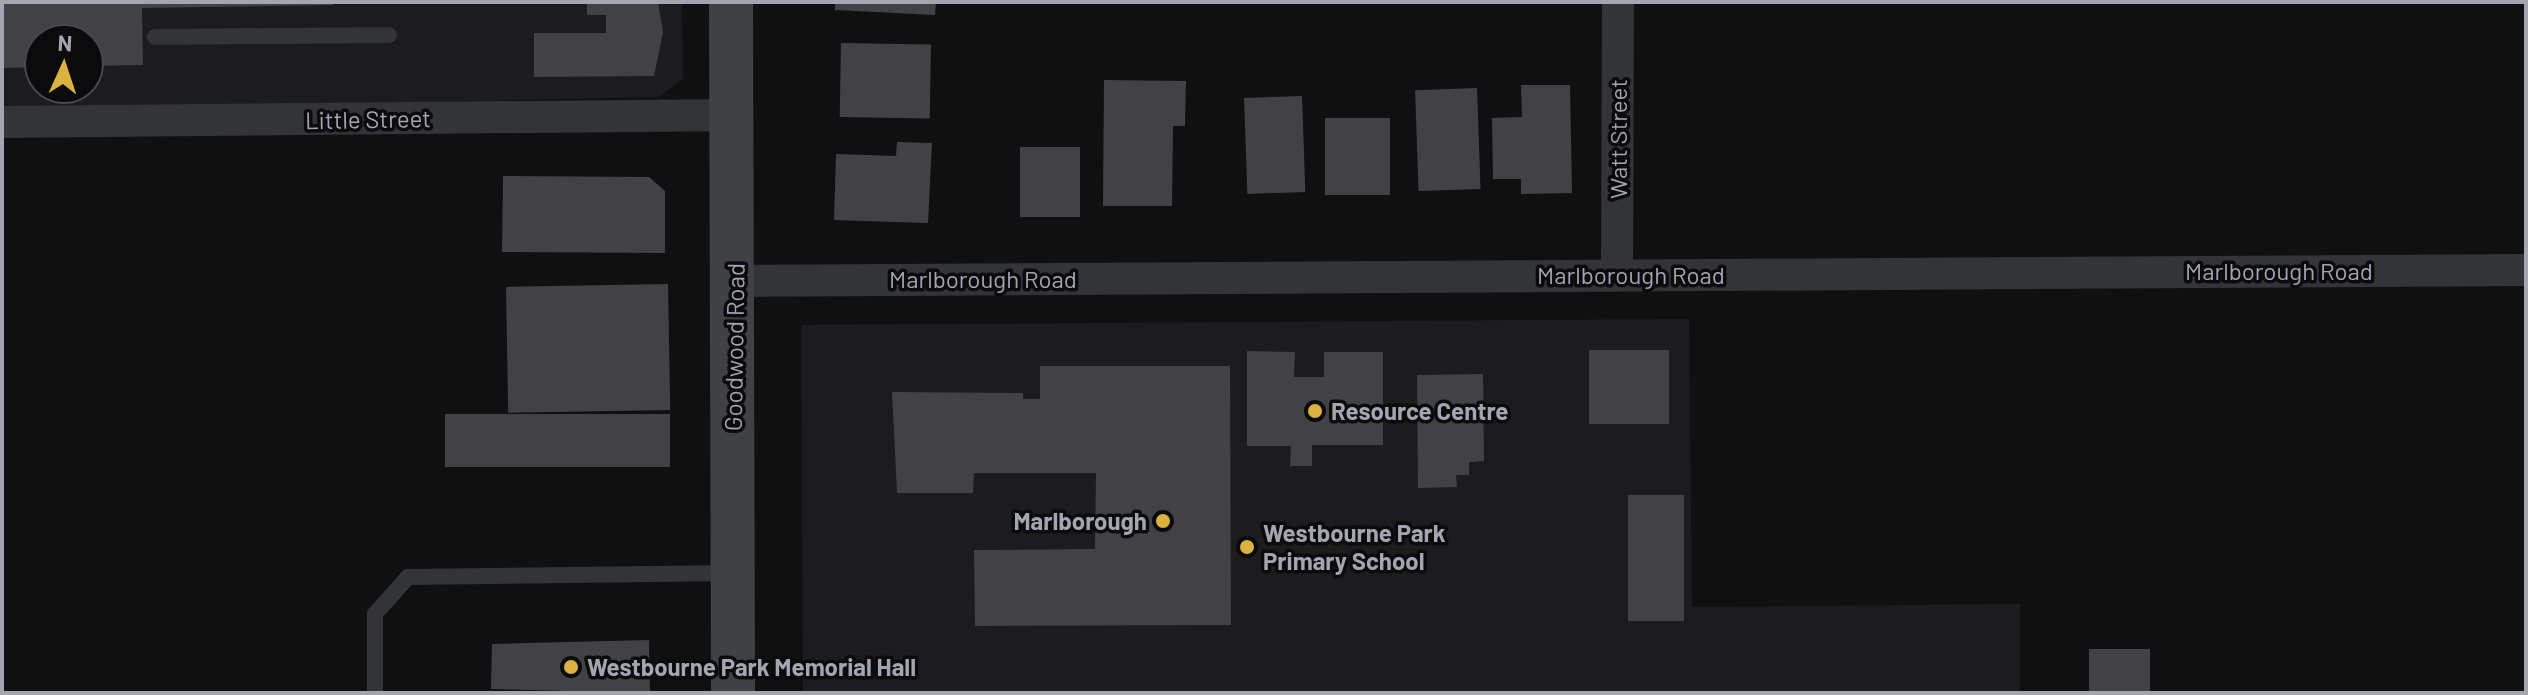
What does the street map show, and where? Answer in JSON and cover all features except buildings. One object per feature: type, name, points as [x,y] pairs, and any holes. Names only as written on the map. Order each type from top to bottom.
[{"type":"main road","name":"Goodwood Road","points":[[731,2],[735,281],[733,693]]},
{"type":"street","name":"Watt Street","points":[[1617,275],[1618,2]]},
{"type":"street","name":"Little Street","points":[[2,122],[734,115]]},
{"type":"street","name":"Marlborough Road","points":[[735,281],[2526,270]]},
{"type":"lane","points":[[155,37],[389,35]]},
{"type":"lane","points":[[375,693],[375,614],[408,577],[732,573]]},
{"type":"shaded area","points":[[2,2],[682,2],[683,79],[658,97],[2,111]]},
{"type":"shaded area","name":"Westbourne Park Primary School","points":[[1689,319],[1692,607],[2020,604],[2020,693],[803,693],[801,325]]},
{"type":"place","name":"Resource Centre","points":[[1315,411]]},
{"type":"place","name":"Marlborough","points":[[1163,521]]},
{"type":"place","name":"Westbourne Park Primary School","points":[[1247,547]]},
{"type":"place","name":"Westbourne Park Memorial Hall","points":[[571,667]]}]
